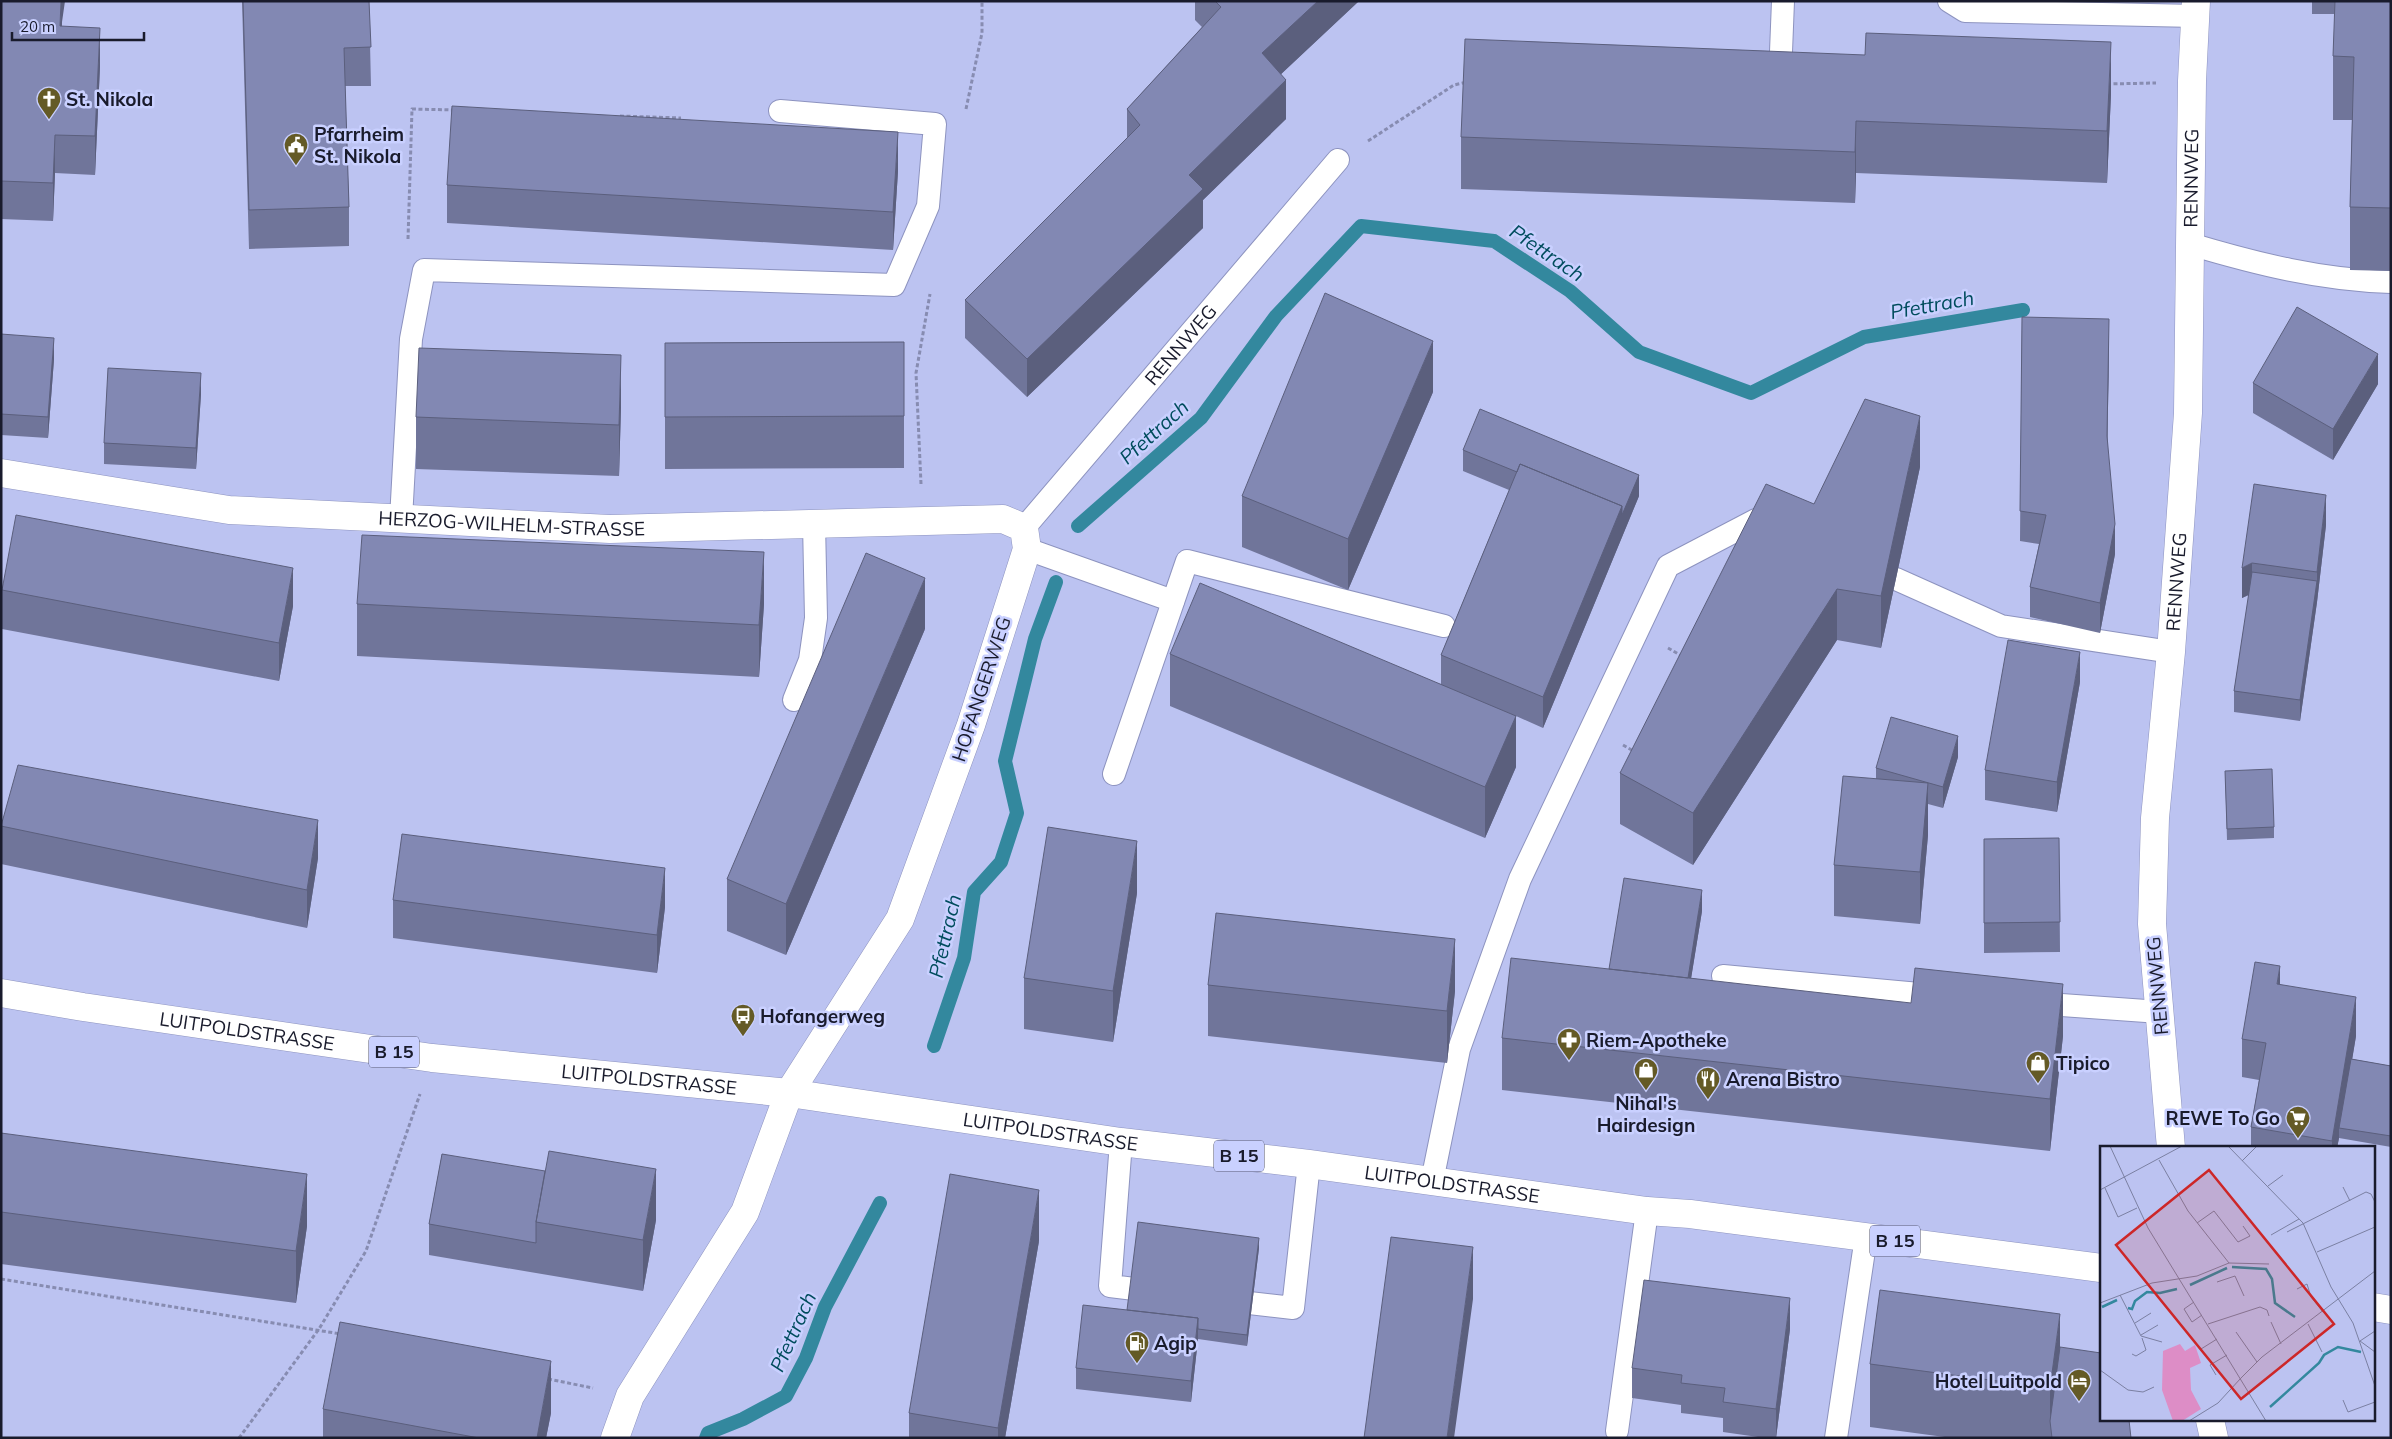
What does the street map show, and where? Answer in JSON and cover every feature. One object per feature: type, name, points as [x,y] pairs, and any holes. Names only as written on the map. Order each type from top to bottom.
[{"type":"street","name":"RENNWEG","points":[[2171,1146],[2152,924],[2155,818],[2171,652],[2188,413],[2192,81],[2196,9]]},
{"type":"street","name":"HERZOG-WILHELM-STRASSE","points":[[1,473],[230,510],[610,529],[1002,520],[1026,538]]},
{"type":"street","name":"HOFANGERWEG","points":[[615,1438],[630,1396],[745,1212],[789,1093],[900,919],[972,725],[1026,538]]},
{"type":"street","name":"LUITPOLDSTRASSE","points":[[1,993],[83,1007],[432,1058],[789,1093],[1121,1142],[1309,1164],[1647,1211],[1690,1214],[2100,1268]]},
{"type":"street","points":[[2374,1307],[2391,1310]]},
{"type":"street","points":[[2210,1422],[2214,1438]]},
{"type":"lane","points":[[1780,77],[1783,1]]},
{"type":"lane","name":"RENNWEG","points":[[1949,1],[1965,11],[2196,9]]},
{"type":"lane","points":[[401,519],[411,339],[424,270],[894,285],[928,206],[935,124],[780,111]]},
{"type":"lane","name":"RENNWEG","points":[[1026,538],[1338,160]]},
{"type":"lane","points":[[2190,244],[2256,264],[2295,272],[2340,280],[2391,282]]},
{"type":"lane","points":[[1432,1180],[1459,1050],[1520,879],[1668,566],[1756,520],[1789,534]]},
{"type":"lane","points":[[794,700],[810,660],[816,618],[814,523]]},
{"type":"lane","points":[[1026,538],[1173,601]]},
{"type":"lane","points":[[1114,774],[1188,561],[1444,626]]},
{"type":"lane","points":[[1896,579],[2001,626],[2171,652]]},
{"type":"lane","points":[[1723,976],[1963,998]]},
{"type":"lane","points":[[2012,1001],[2160,1012]]},
{"type":"lane","points":[[1121,1142],[1110,1286],[1177,1294]]},
{"type":"lane","points":[[1206,1298],[1293,1308],[1309,1164]]},
{"type":"lane","points":[[1617,1431],[1647,1211]]},
{"type":"lane","points":[[1836,1438],[1866,1237]]},
{"type":"path","points":[[424,270],[408,244],[412,109],[462,111]]},
{"type":"path","points":[[612,116],[681,118]]},
{"type":"path","points":[[239,1438],[319,1329],[366,1251],[432,1058]]},
{"type":"path","points":[[1,1279],[319,1329],[348,1336]]},
{"type":"path","points":[[543,1378],[630,1396]]},
{"type":"building","name":"St. Nikola","points":[[1,1],[61,1],[60,26],[100,28],[95,136],[55,135],[53,183],[1,181]]},
{"type":"building","name":"Pfarrheim St. Nikola","points":[[243,1],[369,1],[371,47],[344,48],[349,207],[249,210]]},
{"type":"building","points":[[1215,1],[1318,1],[1262,53],[1286,80],[1189,175],[1203,189],[1027,359],[965,300],[1140,125],[1127,109],[1221,7]]},
{"type":"building","points":[[2335,1],[2391,1],[2391,208],[2350,207],[2354,57],[2333,56]]},
{"type":"building","points":[[1866,33],[2111,42],[2107,131],[1856,121],[1855,152],[1461,137],[1465,39],[1865,55]]},
{"type":"building","points":[[452,106],[898,132],[893,212],[447,185]]},
{"type":"building","points":[[1325,293],[1433,341],[1348,539],[1242,496]]},
{"type":"building","points":[[2297,307],[2378,354],[2333,429],[2253,383]]},
{"type":"building","points":[[2022,317],[2109,319],[2107,436],[2115,524],[2100,603],[2030,587],[2046,515],[2020,511]]},
{"type":"building","points":[[1,334],[54,338],[48,417],[1,414]]},
{"type":"building","points":[[904,342],[904,416],[665,417],[665,343]]},
{"type":"building","points":[[419,348],[621,355],[619,425],[416,417]]},
{"type":"building","points":[[108,368],[201,373],[196,448],[104,443]]},
{"type":"building","points":[[1865,399],[1920,416],[1881,596],[1837,589],[1693,813],[1620,773],[1766,484],[1814,504]]},
{"type":"building","points":[[1480,409],[1639,475],[1622,515],[1622,506],[1520,464],[1517,472],[1463,450]]},
{"type":"building","points":[[1520,464],[1622,506],[1543,697],[1441,655]]},
{"type":"building","points":[[2254,484],[2326,495],[2317,572],[2252,563],[2242,568]]},
{"type":"building","points":[[16,515],[293,568],[279,643],[2,590]]},
{"type":"building","points":[[362,535],[764,552],[759,625],[357,604]]},
{"type":"building","points":[[866,553],[925,578],[786,904],[727,879]]},
{"type":"building","points":[[2252,572],[2317,581],[2300,700],[2234,691]]},
{"type":"building","points":[[1200,583],[1516,716],[1485,787],[1170,654]]},
{"type":"building","points":[[2008,640],[2080,652],[2057,782],[1985,770]]},
{"type":"building","points":[[1891,717],[1958,736],[1943,787],[1876,768]]},
{"type":"building","points":[[18,765],[318,820],[307,890],[1,826]]},
{"type":"building","points":[[2272,769],[2274,827],[2227,829],[2225,771]]},
{"type":"building","points":[[1843,776],[1928,783],[1920,872],[1834,865]]},
{"type":"building","points":[[1048,827],[1137,841],[1113,991],[1024,978]]},
{"type":"building","points":[[402,834],[665,868],[657,935],[393,900]]},
{"type":"building","points":[[2059,838],[2060,922],[1984,923],[1984,839]]},
{"type":"building","points":[[1624,878],[1702,890],[1688,978],[1609,969]]},
{"type":"building","points":[[1216,913],[1455,939],[1447,1011],[1208,985]]},
{"type":"building","points":[[1511,958],[1911,1003],[1915,968],[2063,984],[2050,1099],[1502,1038]]},
{"type":"building","points":[[2255,962],[2280,966],[2277,984],[2356,997],[2332,1141],[2251,1127],[2266,1043],[2242,1039]]},
{"type":"building","points":[[2351,1059],[2391,1066],[2391,1136],[2339,1128]]},
{"type":"building","points":[[1,1133],[307,1174],[296,1251],[1,1212]]},
{"type":"building","points":[[549,1151],[656,1169],[643,1240],[536,1222]]},
{"type":"building","points":[[442,1154],[545,1171],[536,1222],[536,1243],[429,1224]]},
{"type":"building","points":[[950,1174],[1039,1190],[998,1428],[909,1413]]},
{"type":"building","points":[[1138,1222],[1259,1238],[1247,1335],[1198,1329],[1198,1318],[1127,1310]]},
{"type":"building","points":[[1391,1237],[1473,1247],[1447,1438],[1364,1438]]},
{"type":"building","points":[[1644,1280],[1790,1298],[1776,1409],[1723,1402],[1725,1388],[1681,1383],[1682,1375],[1632,1368]]},
{"type":"building","points":[[1880,1290],[2060,1314],[2050,1388],[1870,1364]]},
{"type":"building","name":"Agip","points":[[1083,1305],[1198,1318],[1191,1381],[1076,1368]]},
{"type":"building","points":[[340,1322],[551,1361],[537,1438],[479,1438],[323,1409]]},
{"type":"building","name":"Hotel Luitpold","points":[[2060,1347],[2100,1353],[2100,1422],[2129,1422],[2131,1438],[2052,1438],[2050,1421]]},
{"type":"waterway","name":"Pfettrach","points":[[1078,526],[1201,418],[1276,316],[1361,226],[1494,241],[1570,291],[1639,352],[1751,393],[1864,337],[2023,310]]},
{"type":"waterway","name":"Pfettrach","points":[[934,1046],[964,958],[974,892],[1001,862],[1017,813],[1005,761],[1035,639],[1056,582]]},
{"type":"waterway","name":"Pfettrach","points":[[706,1438],[708,1433],[743,1419],[786,1396],[806,1358],[825,1307],[880,1203]]},
{"type":"place","name":"St. Nikola","points":[[49,120]]},
{"type":"place","name":"Pfarrheim St. Nikola","points":[[296,166]]},
{"type":"place","name":"Hofangerweg","points":[[743,1037]]},
{"type":"place","name":"Riem-Apotheke","points":[[1569,1061]]},
{"type":"place","name":"Tipico","points":[[2038,1084]]},
{"type":"place","name":"Nihal's Hairdesign","points":[[1646,1091]]},
{"type":"place","name":"Arena Bistro","points":[[1708,1100]]},
{"type":"place","name":"REWE To Go","points":[[2298,1139]]},
{"type":"place","name":"Agip","points":[[1137,1364]]},
{"type":"place","name":"Hotel Luitpold","points":[[2079,1402]]}]
